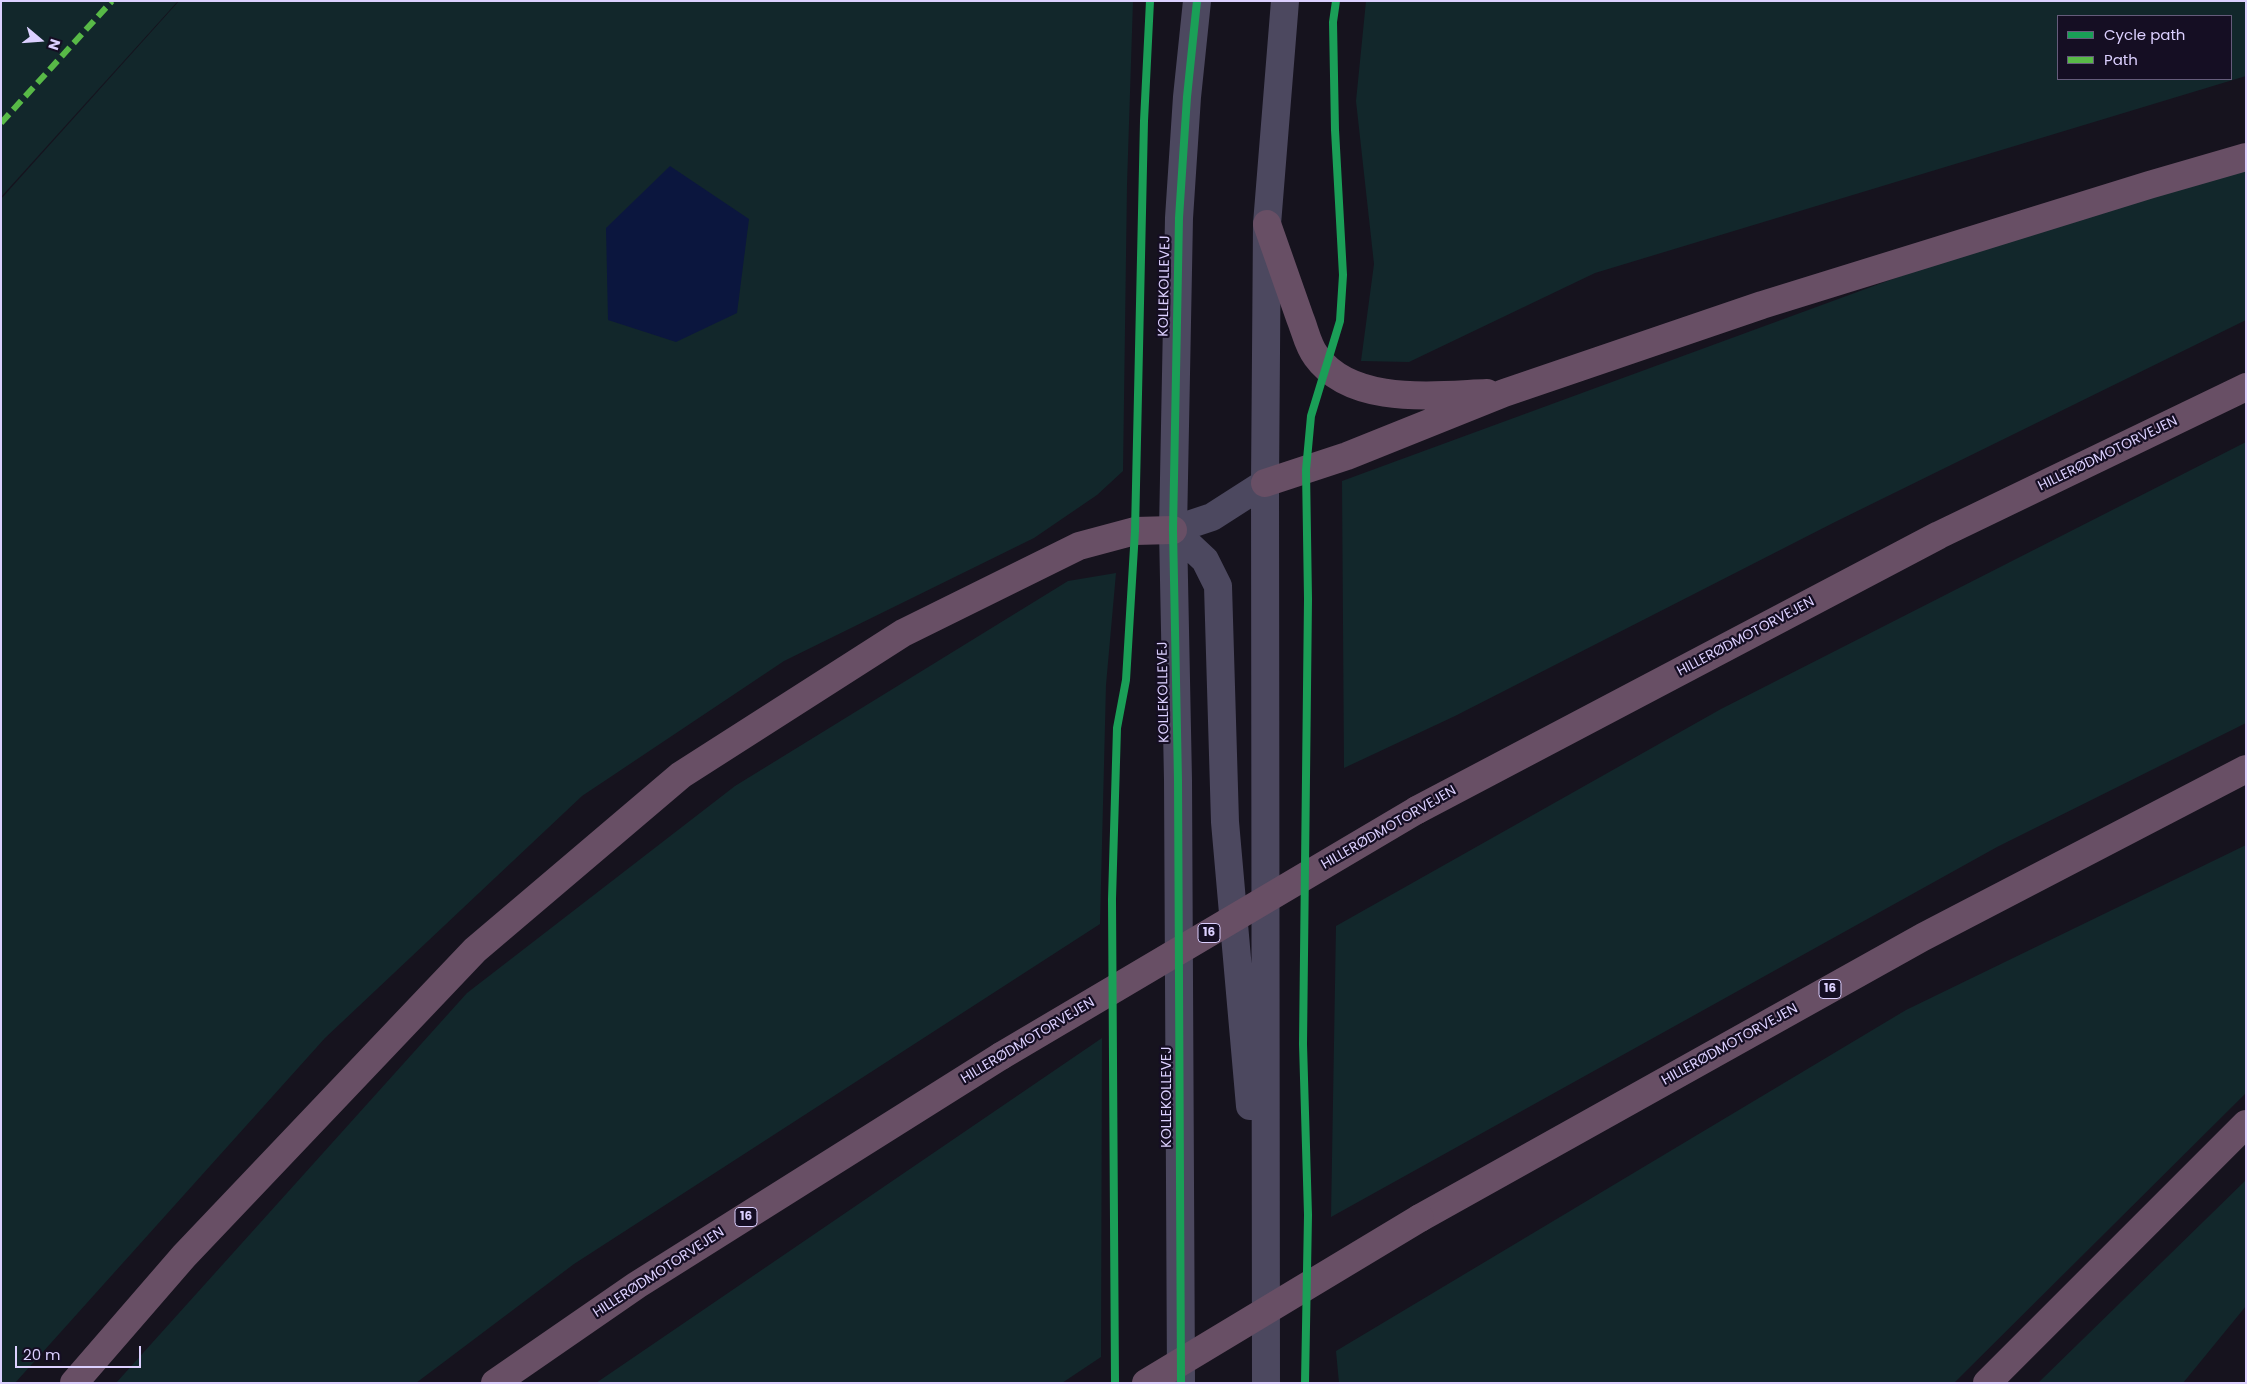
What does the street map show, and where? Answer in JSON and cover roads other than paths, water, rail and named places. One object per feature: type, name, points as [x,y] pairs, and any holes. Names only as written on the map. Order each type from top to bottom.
[{"type":"highway","points":[[1265,483],[1347,456],[1504,393],[1762,305],[2149,185],[2246,157]]},
{"type":"highway","points":[[1267,224],[1315,356],[1327,368],[1354,385],[1378,393],[1412,395],[1504,393]]},
{"type":"highway","name":"HILLERØDMOTORVEJEN","points":[[494,1383],[637,1286],[1001,1056],[1417,810],[1939,535],[2246,387]]},
{"type":"highway","points":[[74,1383],[184,1256],[475,950],[681,775],[911,628],[1079,546],[1135,531],[1173,530]]},
{"type":"highway","name":"HILLERØDMOTORVEJEN","points":[[1146,1383],[1420,1218],[1923,937],[2246,769]]},
{"type":"highway","points":[[1987,1383],[2246,1124]]},
{"type":"street","name":"KOLLEKOLLEVEJ","points":[[1181,1383],[1178,780],[1173,530],[1179,218],[1187,97],[1197,1]]},
{"type":"street","points":[[1266,1383],[1265,483],[1267,224],[1285,1]]},
{"type":"street","points":[[1265,483],[1212,517],[1173,530],[1205,560],[1218,586],[1225,822],[1266,1272]]},
{"type":"water","points":[[670,166],[749,219],[737,313],[676,342],[608,320],[606,228]]}]
